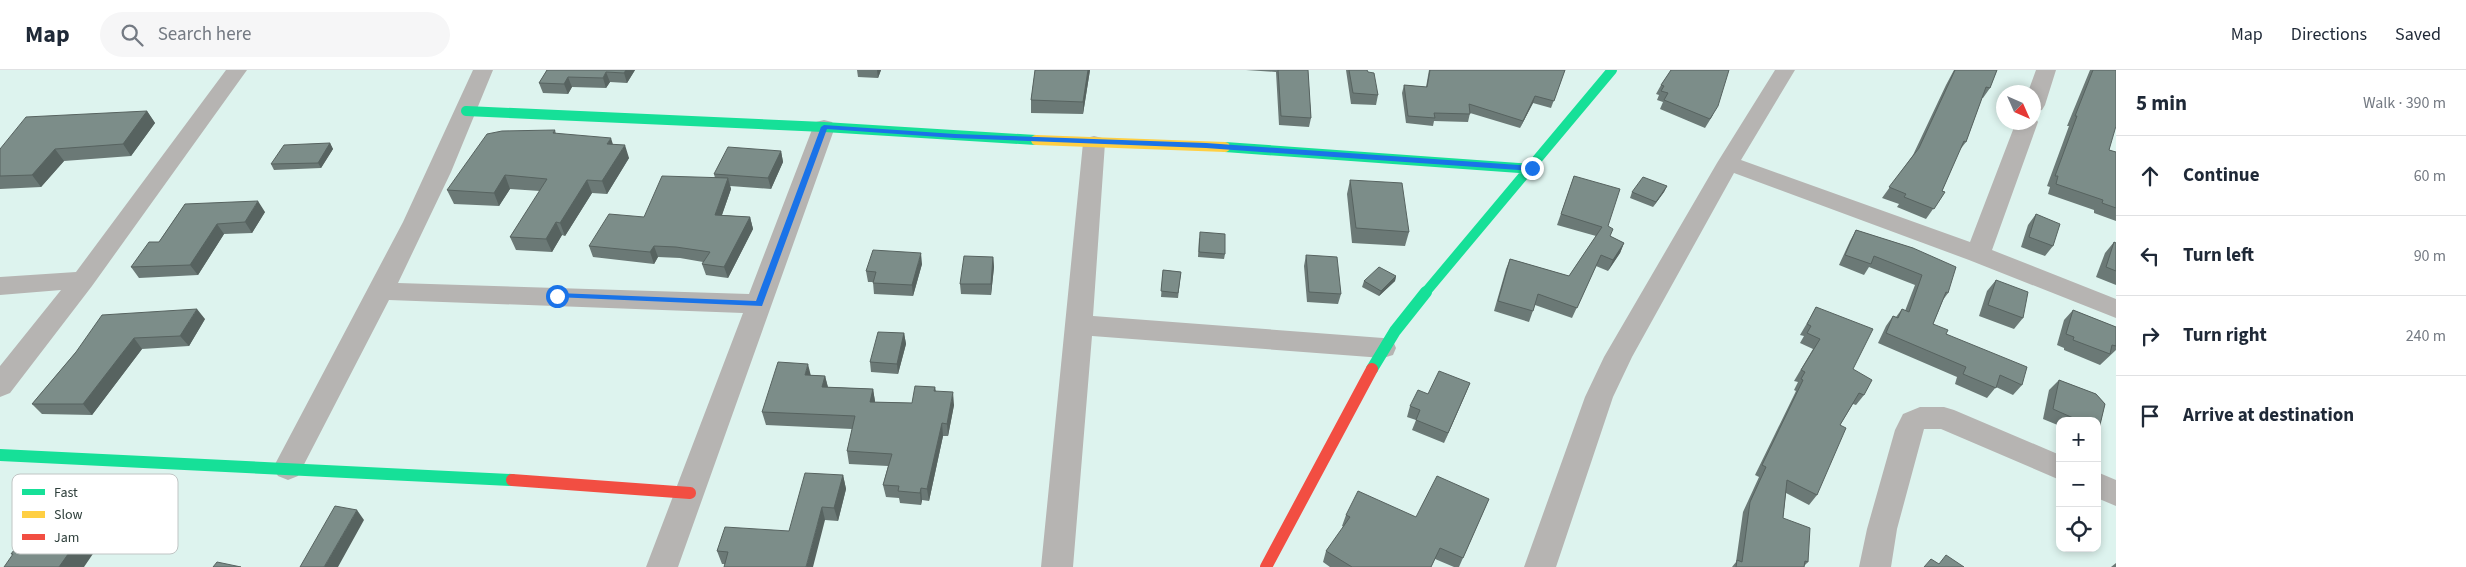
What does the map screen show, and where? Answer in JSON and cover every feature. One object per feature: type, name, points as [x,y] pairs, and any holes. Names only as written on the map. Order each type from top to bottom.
[{"type":"street","points":[[0,386],[83,280],[237,70]]},
{"type":"street","points":[[288,468],[382,290],[466,111],[483,70]]},
{"type":"street","points":[[1266,567],[1383,348],[1451,262],[1532,168],[1612,70]]},
{"type":"street","points":[[1540,567],[1608,378],[1728,163],[1785,70]]},
{"type":"street","points":[[2041,85],[2046,70]]},
{"type":"street","points":[[466,111],[824,127],[1094,143],[1206,146],[1532,168]]},
{"type":"street","points":[[662,567],[824,127]]},
{"type":"street","points":[[1978,254],[2024,130]]},
{"type":"street","points":[[1057,567],[1094,143]]},
{"type":"street","points":[[1728,163],[1978,254],[2116,309]]},
{"type":"street","points":[[0,286],[83,280]]},
{"type":"street","points":[[382,290],[759,304]]},
{"type":"street","points":[[1079,325],[1383,348]]},
{"type":"street","points":[[1875,567],[1882,529],[1909,430],[1913,422],[1920,418],[1944,418],[2056,466]]},
{"type":"street","points":[[0,455],[515,480],[690,493]]},
{"type":"street","points":[[2101,486],[2116,494]]},
{"type":"building","points":[[547,70],[626,70],[624,73],[606,72],[603,78],[568,77],[564,84],[539,83]]},
{"type":"building","points":[[1035,70],[1088,70],[1083,102],[1031,100]]},
{"type":"building","points":[[1278,70],[1308,70],[1311,118],[1281,116]]},
{"type":"building","points":[[1349,70],[1367,70],[1374,73],[1378,95],[1353,93]]},
{"type":"building","points":[[1430,70],[1565,70],[1554,101],[1535,96],[1523,121],[1469,104],[1470,114],[1434,113],[1435,118],[1408,116],[1404,85],[1427,87]]},
{"type":"building","points":[[1671,70],[1729,70],[1718,106],[1710,119],[1664,100],[1668,93],[1661,91],[1664,86],[1661,85]]},
{"type":"building","points":[[1955,70],[1997,70],[1990,88],[1986,87],[1966,142],[1964,141],[1942,191],[1945,192],[1934,209],[1904,197],[1906,194],[1889,187],[1919,148]]},
{"type":"building","points":[[2093,70],[2116,70],[2116,126],[2109,150],[2116,152],[2116,208],[2102,203],[2103,200],[2056,184],[2058,176],[2055,176]]},
{"type":"building","points":[[147,111],[123,144],[55,149],[32,175],[0,176],[0,149],[26,117]]},
{"type":"building","points":[[555,130],[553,133],[611,138],[607,144],[625,145],[602,181],[587,180],[560,223],[556,222],[546,239],[510,237],[547,179],[505,175],[494,193],[447,190],[487,134],[502,131]]},
{"type":"building","points":[[330,143],[318,163],[271,164],[284,145]]},
{"type":"building","points":[[728,147],[781,151],[768,178],[714,174]]},
{"type":"building","points":[[662,176],[728,178],[715,215],[750,217],[724,267],[702,264],[710,252],[676,247],[654,246],[650,252],[589,246],[609,214],[644,217]]},
{"type":"building","points":[[1574,176],[1620,189],[1608,226],[1613,229],[1610,236],[1624,243],[1613,260],[1601,255],[1577,308],[1538,294],[1533,311],[1498,301],[1510,259],[1569,276],[1602,227],[1561,214]]},
{"type":"building","points":[[1643,177],[1667,186],[1656,202],[1632,192]]},
{"type":"building","points":[[1350,180],[1402,183],[1409,232],[1356,228]]},
{"type":"building","points":[[258,201],[245,222],[217,224],[190,265],[131,267],[149,242],[159,242],[185,204]]},
{"type":"building","points":[[2036,214],[2060,224],[2053,246],[2029,237]]},
{"type":"building","points":[[1856,230],[1913,248],[1956,267],[1948,293],[1946,292],[1933,324],[1948,330],[1946,334],[2027,367],[2022,385],[2000,375],[1996,388],[1963,374],[1966,367],[1886,333],[1893,316],[1898,318],[1902,309],[1909,312],[1922,275],[1874,256],[1871,264],[1845,255]]},
{"type":"building","points":[[1200,232],[1225,234],[1225,254],[1199,252]]},
{"type":"building","points":[[2114,242],[2116,243],[2116,271],[2106,267]]},
{"type":"building","points":[[873,250],[921,253],[912,285],[873,283],[876,272],[866,271]]},
{"type":"building","points":[[1306,255],[1337,257],[1341,294],[1309,292]]},
{"type":"building","points":[[964,256],[993,257],[991,284],[960,284]]},
{"type":"building","points":[[1379,267],[1396,276],[1381,291],[1364,281]]},
{"type":"building","points":[[1163,270],[1181,272],[1178,293],[1161,291]]},
{"type":"building","points":[[1996,280],[2028,292],[2023,318],[1988,305]]},
{"type":"building","points":[[1816,307],[1873,329],[1853,369],[1872,380],[1864,395],[1859,393],[1840,425],[1846,428],[1817,495],[1787,480],[1783,518],[1810,528],[1808,562],[1805,561],[1804,567],[1736,567],[1737,560],[1742,562],[1750,502],[1766,467],[1762,465],[1803,380],[1801,379],[1805,372],[1801,370],[1820,339],[1807,333],[1811,326],[1807,324]]},
{"type":"building","points":[[197,309],[180,336],[134,338],[83,404],[32,404],[76,352],[102,315]]},
{"type":"building","points":[[2073,310],[2116,327],[2116,346],[2112,345],[2110,354],[2073,340],[2074,337],[2066,334]]},
{"type":"building","points":[[878,332],[904,333],[897,364],[870,362]]},
{"type":"building","points":[[778,362],[808,364],[805,375],[825,376],[822,387],[873,389],[870,402],[912,403],[915,386],[935,387],[934,391],[953,392],[947,424],[942,423],[927,489],[921,488],[920,493],[898,491],[899,486],[883,485],[892,454],[847,451],[855,416],[762,412]]},
{"type":"building","points":[[1439,371],[1470,383],[1448,433],[1416,420],[1420,410],[1410,406],[1418,390],[1428,394]]},
{"type":"building","points":[[2059,380],[2096,394],[2105,404],[2101,421],[2101,417],[2071,417],[2053,409]]},
{"type":"building","points":[[805,473],[843,475],[834,508],[822,507],[806,567],[724,567],[728,552],[717,551],[725,527],[789,531]]},
{"type":"building","points":[[1437,476],[1489,499],[1463,558],[1440,548],[1431,567],[1352,567],[1326,551],[1350,517],[1346,515],[1358,491],[1416,517]]},
{"type":"building","points":[[335,506],[357,510],[324,567],[300,567]]},
{"type":"building","points":[[13,554],[68,554],[59,567],[4,567]]},
{"type":"building","points":[[1946,555],[1964,567],[1924,567],[1931,559],[1939,564]]},
{"type":"building","points":[[217,562],[241,567],[213,567]]},
{"type":"traffic: fast","points":[[1372,369],[1395,331],[1422,296],[1514,189],[1612,70]]},
{"type":"traffic: fast","points":[[466,111],[824,127],[1036,140]]},
{"type":"traffic: fast","points":[[1225,147],[1532,169]]},
{"type":"traffic: fast","points":[[0,455],[512,480]]},
{"type":"traffic: slow","points":[[1036,140],[1225,147]]},
{"type":"traffic: jam","points":[[1266,567],[1372,369]]},
{"type":"traffic: jam","points":[[512,480],[690,493]]},
{"type":"route","points":[[557,296],[759,304],[824,127],[1094,143],[1206,146],[1532,168]]}]
